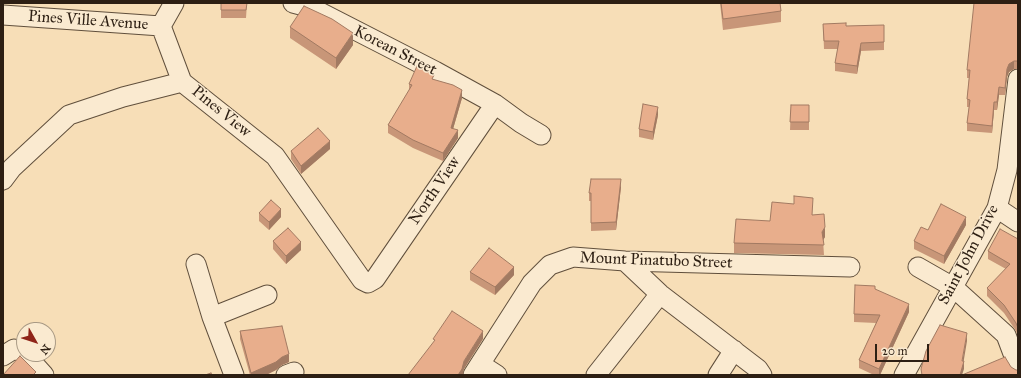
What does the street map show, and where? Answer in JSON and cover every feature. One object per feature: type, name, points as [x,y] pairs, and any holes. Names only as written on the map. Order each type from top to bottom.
[{"type":"street","points":[[161,26],[174,3]]},
{"type":"street","name":"Korean Street","points":[[293,3],[312,8],[495,104],[541,135]]},
{"type":"street","name":"Pines Ville Avenue","points":[[3,15],[161,26],[182,82]]},
{"type":"street","name":"Saint John Drive","points":[[904,375],[997,208],[1012,173],[1018,79]]},
{"type":"street","name":"Pines View","points":[[6,171],[69,115],[123,97],[182,82],[274,156],[362,280],[368,283],[375,279]]},
{"type":"street","name":"North View","points":[[375,279],[495,104]]},
{"type":"street","points":[[997,208],[1018,222]]},
{"type":"street","name":"Mount Pinatubo Street","points":[[477,369],[532,282],[550,265],[573,258],[625,261],[850,267]]},
{"type":"street","points":[[625,261],[660,294],[758,369],[762,375]]},
{"type":"street","points":[[196,264],[212,316],[234,375]]},
{"type":"street","points":[[918,266],[953,287],[1006,335],[1018,367]]},
{"type":"street","points":[[596,375],[660,294]]},
{"type":"street","points":[[212,316],[267,295]]},
{"type":"street","points":[[3,356],[14,349],[16,350]]},
{"type":"street","points":[[718,375],[734,350]]},
{"type":"street","points":[[32,362],[44,375]]},
{"type":"street","points":[[477,369],[497,375]]},
{"type":"building","points":[[221,3],[247,3],[246,10],[221,10]]},
{"type":"building","points":[[721,3],[780,3],[781,11],[723,19]]},
{"type":"building","points":[[974,3],[1018,3],[1018,61],[1014,61],[1009,64],[1005,88],[999,87],[997,102],[994,102],[992,126],[967,123],[970,100],[967,99],[970,70],[967,70]]},
{"type":"building","points":[[304,6],[332,19],[353,33],[336,58],[290,27]]},
{"type":"building","points":[[846,23],[846,26],[884,25],[884,42],[861,43],[857,66],[835,63],[839,41],[824,41],[823,24]]},
{"type":"building","points":[[417,66],[434,75],[432,79],[453,85],[462,90],[451,128],[458,130],[443,153],[413,140],[388,125],[412,85],[409,84]]},
{"type":"building","points":[[643,104],[658,107],[653,132],[639,129]]},
{"type":"building","points":[[791,105],[809,105],[809,122],[790,122]]},
{"type":"building","points":[[318,128],[330,141],[301,166],[291,151]]},
{"type":"building","points":[[591,179],[621,179],[616,222],[591,223],[591,193],[589,193]]},
{"type":"building","points":[[794,196],[813,198],[812,215],[824,214],[825,227],[822,232],[824,245],[734,243],[736,219],[770,221],[772,202],[794,204]]},
{"type":"building","points":[[271,200],[281,209],[269,222],[259,213]]},
{"type":"building","points":[[941,204],[966,217],[944,256],[914,241],[921,227],[928,230]]},
{"type":"building","points":[[288,228],[301,242],[286,256],[273,241]]},
{"type":"building","points":[[1000,229],[1018,239],[1018,328],[1004,305],[987,288],[1010,264],[988,251]]},
{"type":"building","points":[[489,248],[514,267],[495,287],[470,272]]},
{"type":"building","points":[[855,285],[875,286],[875,289],[909,304],[879,369],[859,360],[880,315],[854,314]]},
{"type":"building","points":[[452,311],[483,331],[464,361],[462,369],[458,375],[408,375],[435,340],[433,339]]},
{"type":"building","points":[[940,325],[967,333],[962,361],[964,361],[960,375],[922,375],[921,369],[926,351]]},
{"type":"building","points":[[282,326],[289,354],[276,362],[251,373],[240,331]]},
{"type":"building","points":[[1005,357],[1011,367],[1018,370],[1018,375],[962,375]]},
{"type":"building","points":[[16,360],[16,362],[26,362],[36,372],[33,375],[3,375]]}]
